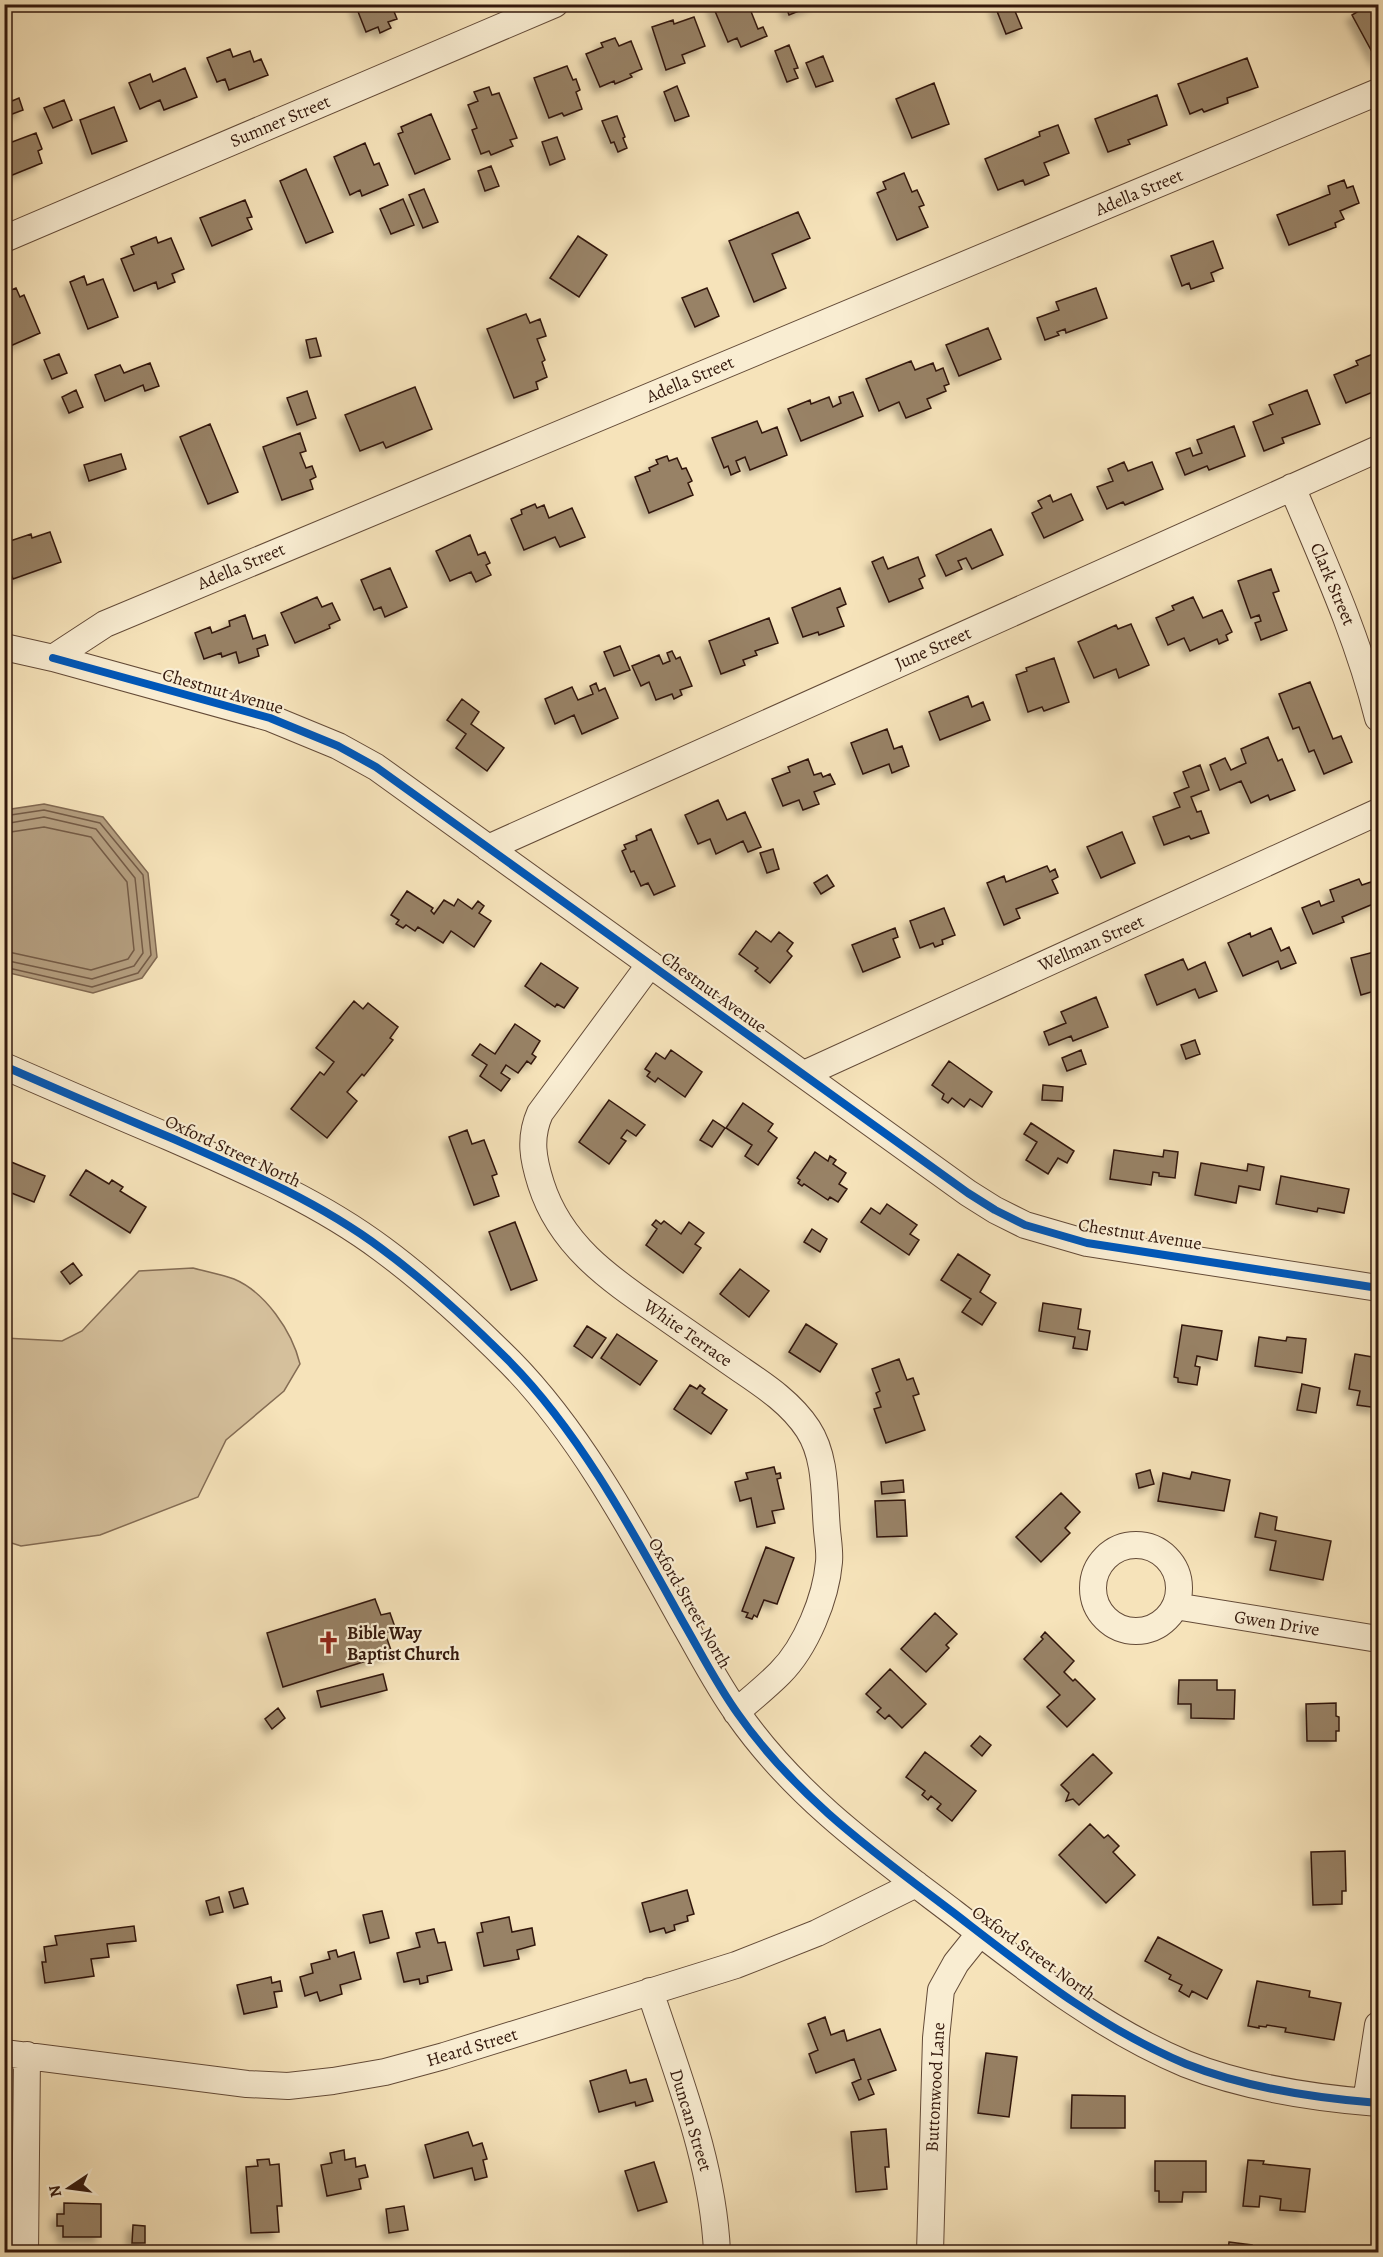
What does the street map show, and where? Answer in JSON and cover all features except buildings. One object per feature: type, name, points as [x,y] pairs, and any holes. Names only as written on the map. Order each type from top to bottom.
[{"type":"street","name":"Sumner Street","points":[[4,239],[555,4]]},
{"type":"street","name":"Adella Street","points":[[52,658],[105,624],[1378,93]]},
{"type":"street","name":"June Street","points":[[488,848],[1378,449]]},
{"type":"street","name":"Clark Street","points":[[1292,488],[1346,612],[1368,678],[1378,718]]},
{"type":"street","points":[[4,647],[52,658]]},
{"type":"street","name":"Chestnut Avenue","points":[[52,658],[270,718],[338,746],[376,767],[968,1193],[1025,1226],[1087,1243],[1378,1288]]},
{"type":"street","name":"Wellman Street","points":[[804,1074],[1378,812]]},
{"type":"street","name":"White Terrace","points":[[650,964],[540,1113],[535,1126],[533,1155],[544,1193],[555,1217],[583,1254],[618,1284],[781,1398],[807,1428],[817,1445],[822,1467],[829,1560],[821,1601],[798,1649],[782,1671],[736,1712]]},
{"type":"street","name":"Oxford Street North","points":[[4,1066],[237,1166],[310,1203],[380,1247],[437,1293],[514,1366],[583,1454],[622,1515],[736,1712],[768,1754],[799,1788],[835,1821],[1056,1991],[1135,2041],[1191,2066],[1251,2085],[1372,2102]]},
{"type":"street","name":"Gwen Drive","points":[[1175,1606],[1378,1639]]},
{"type":"street","name":"Heard Street","points":[[16,2054],[247,2084],[288,2086],[385,2072],[444,2056],[736,1965],[817,1932],[916,1884]]},
{"type":"street","name":"Buttonwood Lane","points":[[930,2253],[936,2038],[941,1990],[956,1963],[980,1933]]},
{"type":"street","name":"Duncan Street","points":[[650,1991],[706,2164],[714,2212],[717,2253]]},
{"type":"street","points":[[1372,2102],[1378,2025]]},
{"type":"street","points":[[16,2054],[25,2253]]},
{"type":"shaded area","points":[[193,1268],[229,1277],[245,1285],[276,1314],[291,1339],[300,1364],[284,1391],[226,1440],[198,1497],[100,1535],[21,1546],[5,1541],[5,1338],[62,1341],[82,1331],[139,1271]]},
{"type":"water","points":[[44,804],[103,817],[148,873],[157,957],[142,978],[93,993],[5,972],[5,810]]},
{"type":"cycle path","points":[[53,658],[270,718],[338,746],[376,767],[968,1193],[1025,1225],[1087,1243],[1378,1288]]},
{"type":"cycle path","points":[[4,1066],[224,1161],[306,1201],[382,1249],[448,1303],[480,1332],[536,1390],[583,1453],[625,1520],[723,1692],[761,1744],[785,1772],[866,1846],[1009,1956],[1094,2015],[1154,2050],[1186,2064],[1232,2080],[1280,2091],[1378,2103]]},
{"type":"place","name":"Bible Way Baptist Church","points":[[329,1643]]}]
